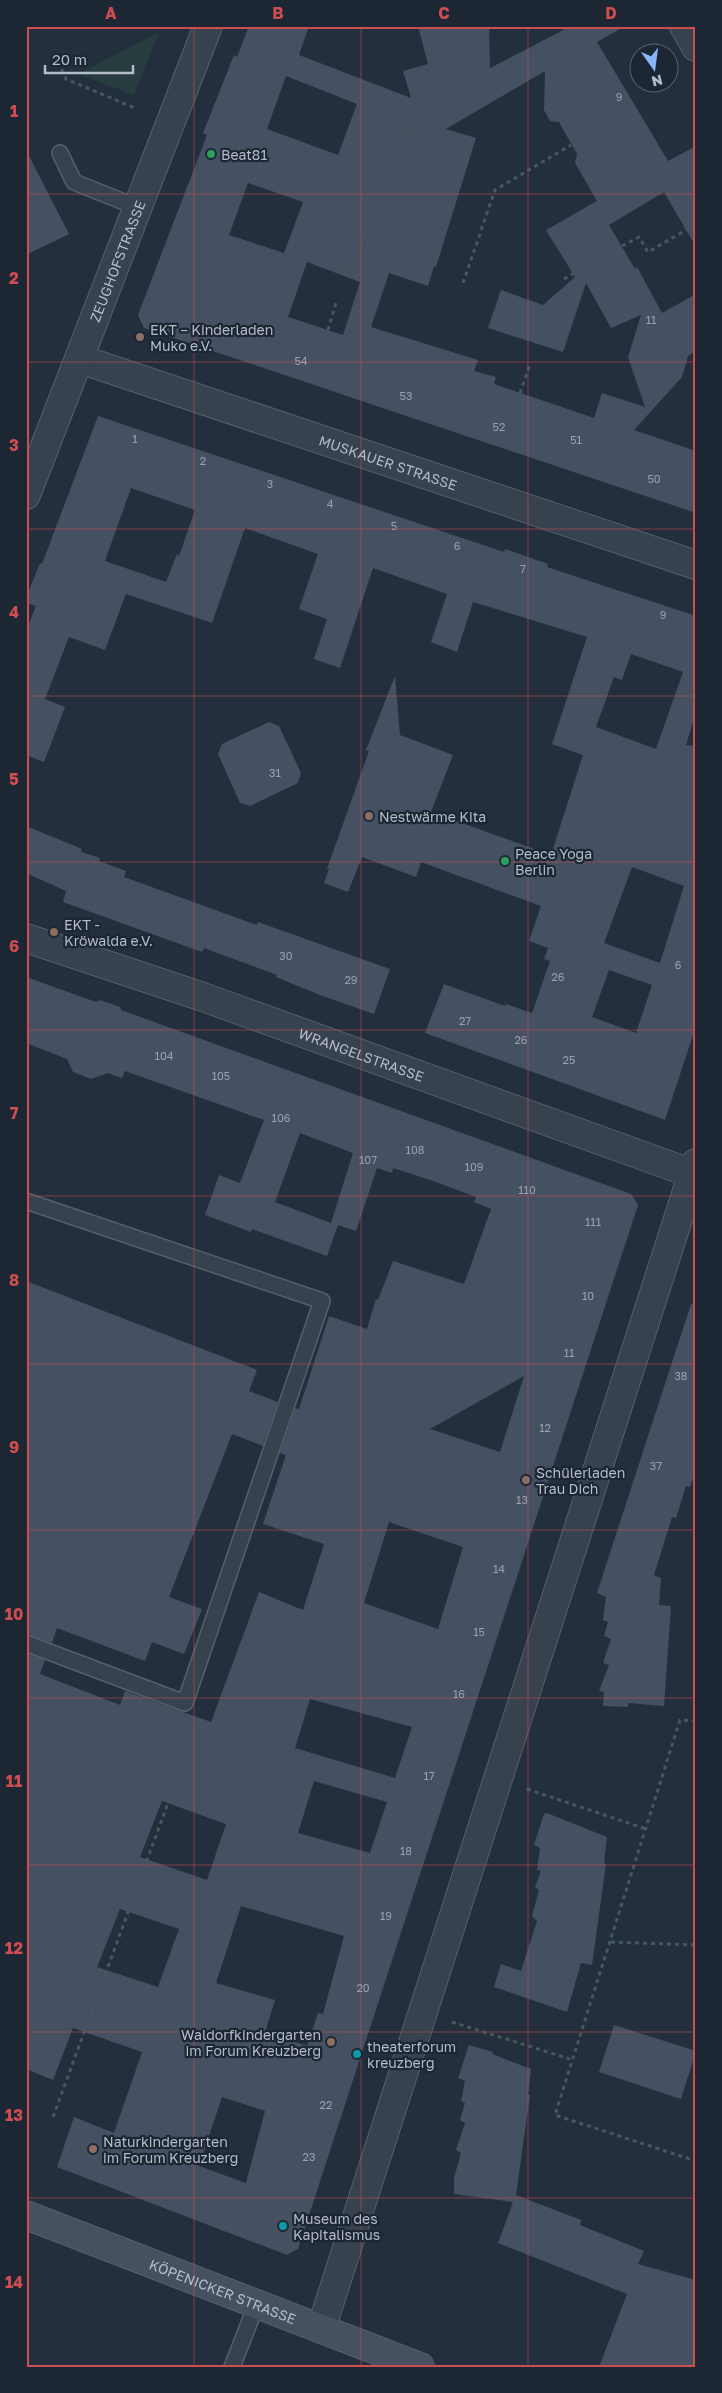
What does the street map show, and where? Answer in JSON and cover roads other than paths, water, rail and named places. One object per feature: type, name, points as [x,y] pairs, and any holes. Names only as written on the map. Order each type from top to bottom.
[{"type":"main road","name":"KÖPENICKER STRASSE","points":[[26,2215],[420,2367]]},
{"type":"street","name":"ZEUGHOFSTRASSE","points":[[26,495],[139,208],[208,26]]},
{"type":"street","points":[[684,26],[696,47]]},
{"type":"street","name":"MUSKAUER STRASSE","points":[[80,359],[696,565]]},
{"type":"street","name":"WRANGELSTRASSE","points":[[26,938],[194,993],[695,1171]]},
{"type":"street","points":[[321,2329],[695,1171]]},
{"type":"lane","points":[[60,153],[74,182],[139,208]]},
{"type":"lane","points":[[26,1201],[322,1301],[185,1704],[28,1644]]},
{"type":"lane","points":[[232,2367],[257,2303]]},
{"type":"place","name":"Beat81","points":[[211,154]]},
{"type":"place","name":"EKT – Kinderladen Muko e.V.","points":[[140,337]]},
{"type":"place","name":"Nestwärme Kita","points":[[369,816]]},
{"type":"place","name":"Peace Yoga Berlin","points":[[505,861]]},
{"type":"place","name":"EKT - Kröwalda e.V.","points":[[54,932]]},
{"type":"place","name":"Schülerladen Trau Dich","points":[[526,1480]]},
{"type":"place","name":"Waldorfkindergarten im Forum Kreuzberg","points":[[331,2042]]},
{"type":"place","name":"theaterforum kreuzberg","points":[[357,2054]]},
{"type":"place","name":"Naturkindergarten im Forum Kreuzberg","points":[[93,2149]]},
{"type":"place","name":"Museum des Kapitalismus","points":[[283,2226]]}]
